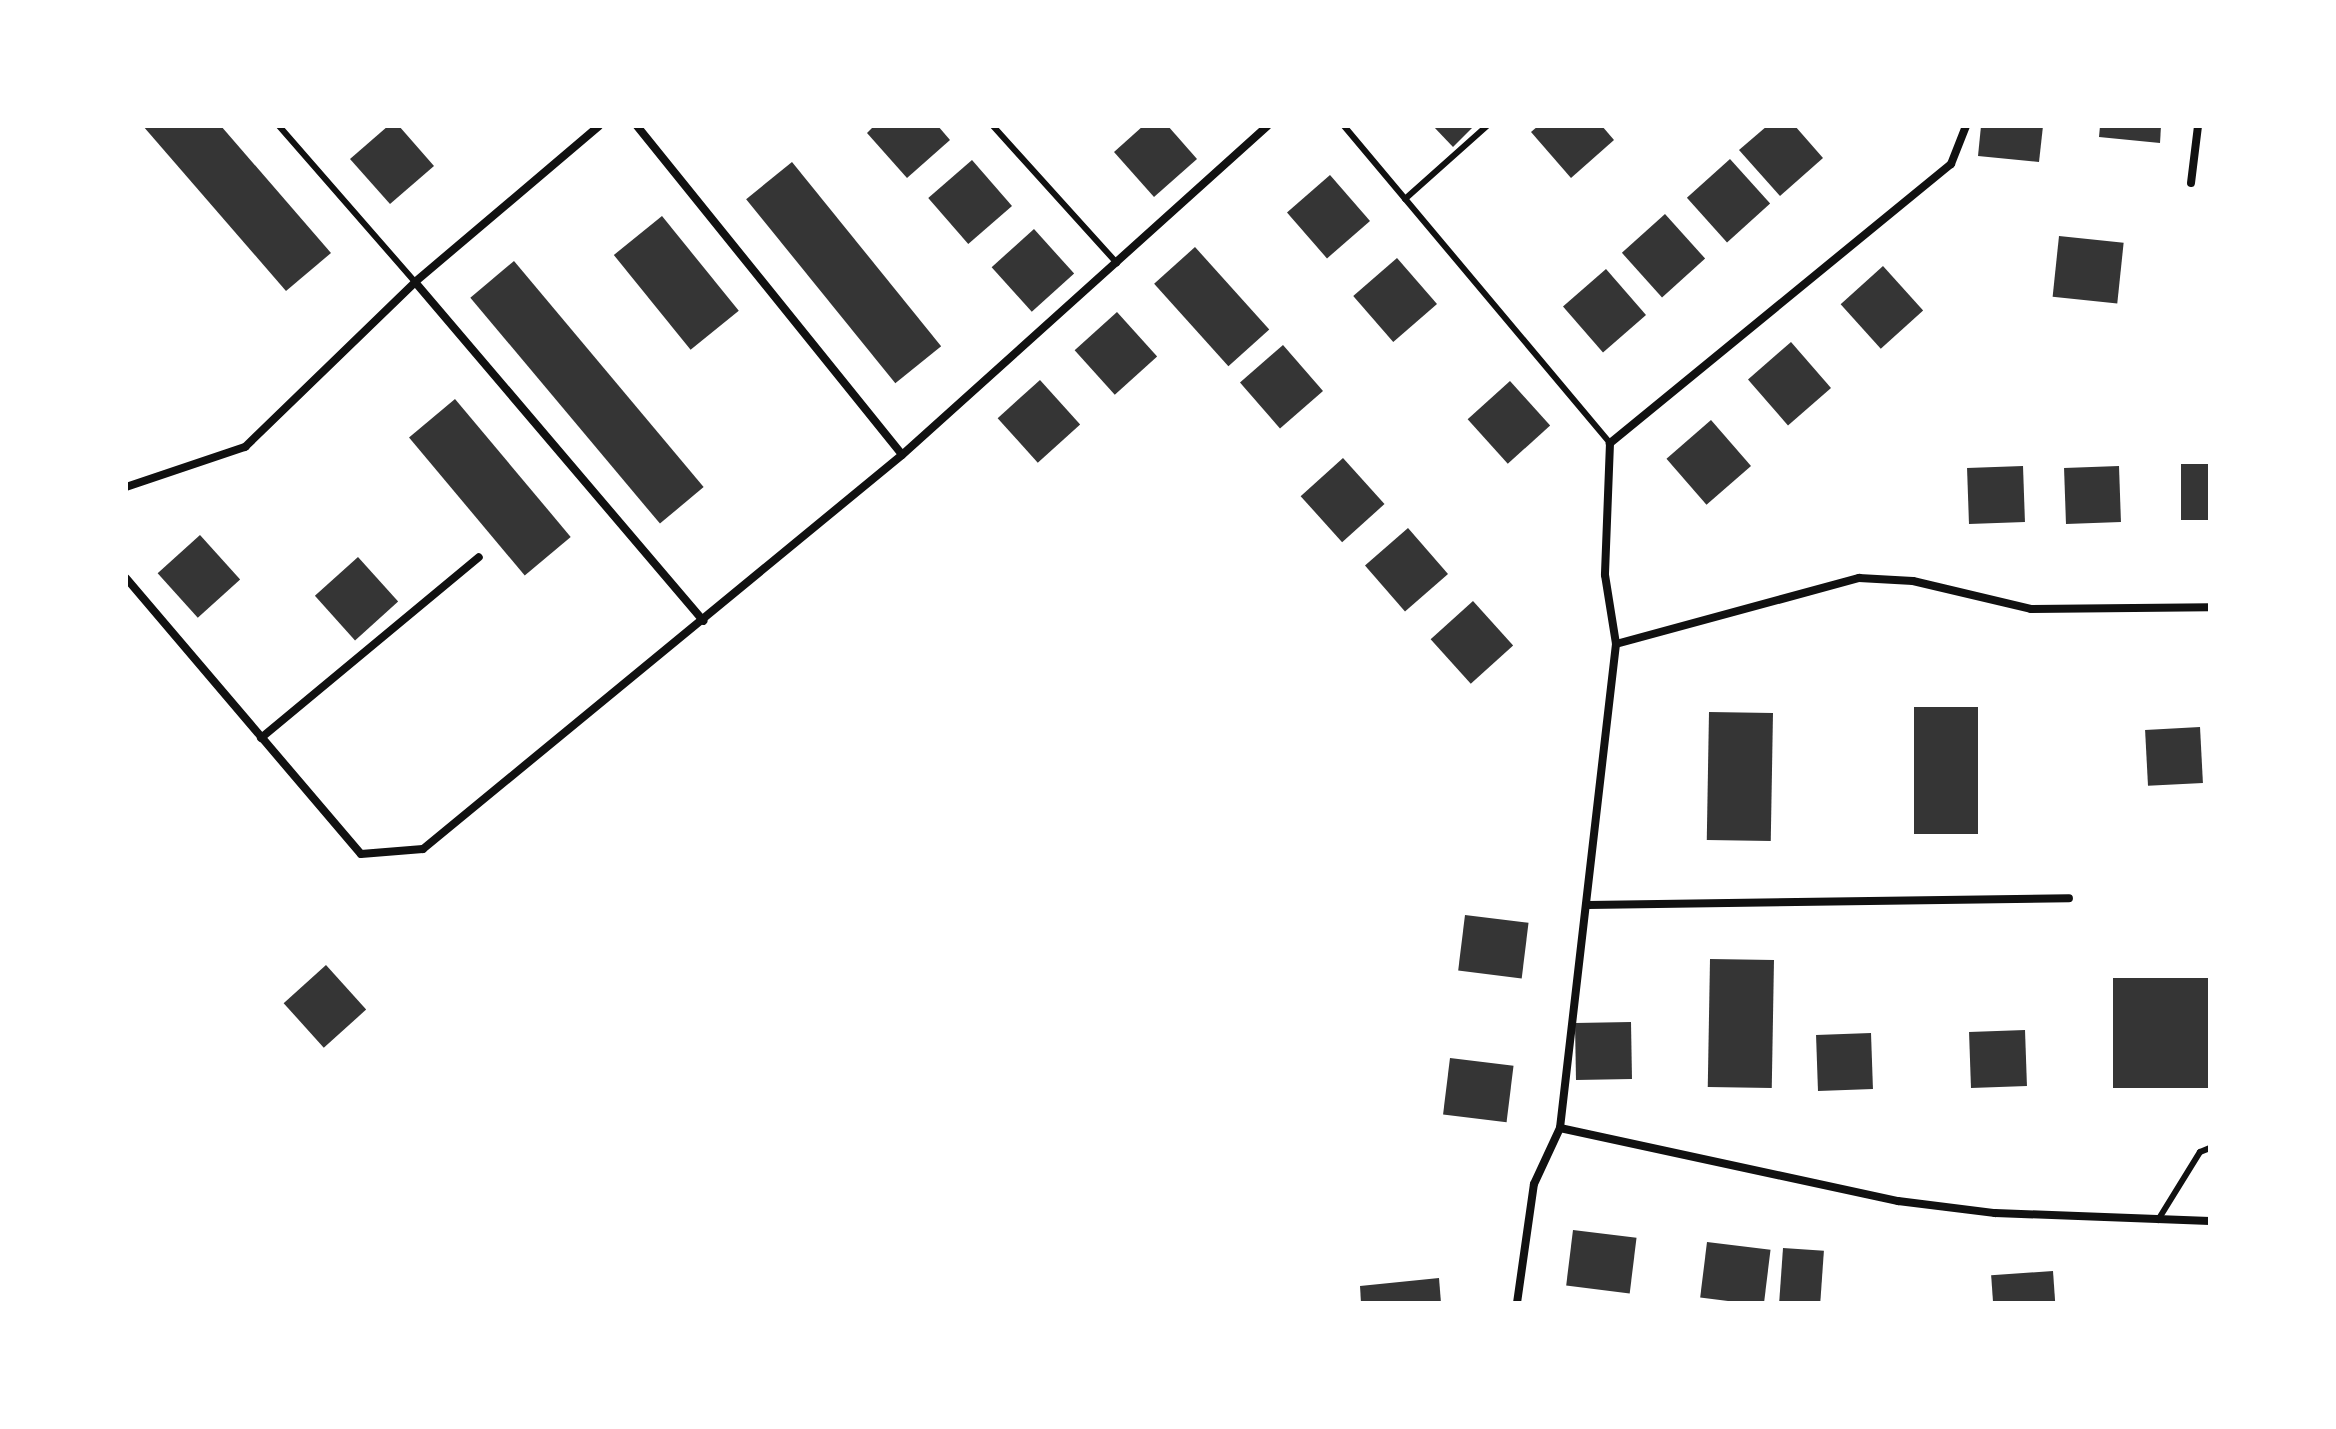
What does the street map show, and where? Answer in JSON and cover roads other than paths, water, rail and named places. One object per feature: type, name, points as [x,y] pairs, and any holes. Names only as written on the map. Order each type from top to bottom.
[{"type":"street","points":[[126,487],[245,447],[415,282],[599,126]]},
{"type":"street","points":[[637,126],[902,455]]},
{"type":"street","points":[[126,578],[361,854],[423,849],[704,621],[902,455],[1118,265],[1268,126]]},
{"type":"street","points":[[1517,1303],[1534,1184],[1560,1128],[1588,905],[1616,644],[1605,575],[1610,443],[1951,164],[1966,126]]},
{"type":"street","points":[[2191,183],[2198,126]]},
{"type":"street","points":[[415,282],[704,621]]},
{"type":"street","points":[[261,738],[479,557]]},
{"type":"street","points":[[1616,644],[1859,578],[1913,581],[2031,609],[2210,607]]},
{"type":"street","points":[[1588,905],[2069,898]]},
{"type":"street","points":[[1560,1128],[1898,1201],[1995,1213],[2210,1221]]},
{"type":"lane","points":[[279,126],[415,282]]},
{"type":"lane","points":[[993,126],[1118,265]]},
{"type":"lane","points":[[1344,126],[1610,443]]},
{"type":"lane","points":[[1405,199],[1487,126]]},
{"type":"lane","points":[[2158,1220],[2200,1152],[2210,1148]]}]
